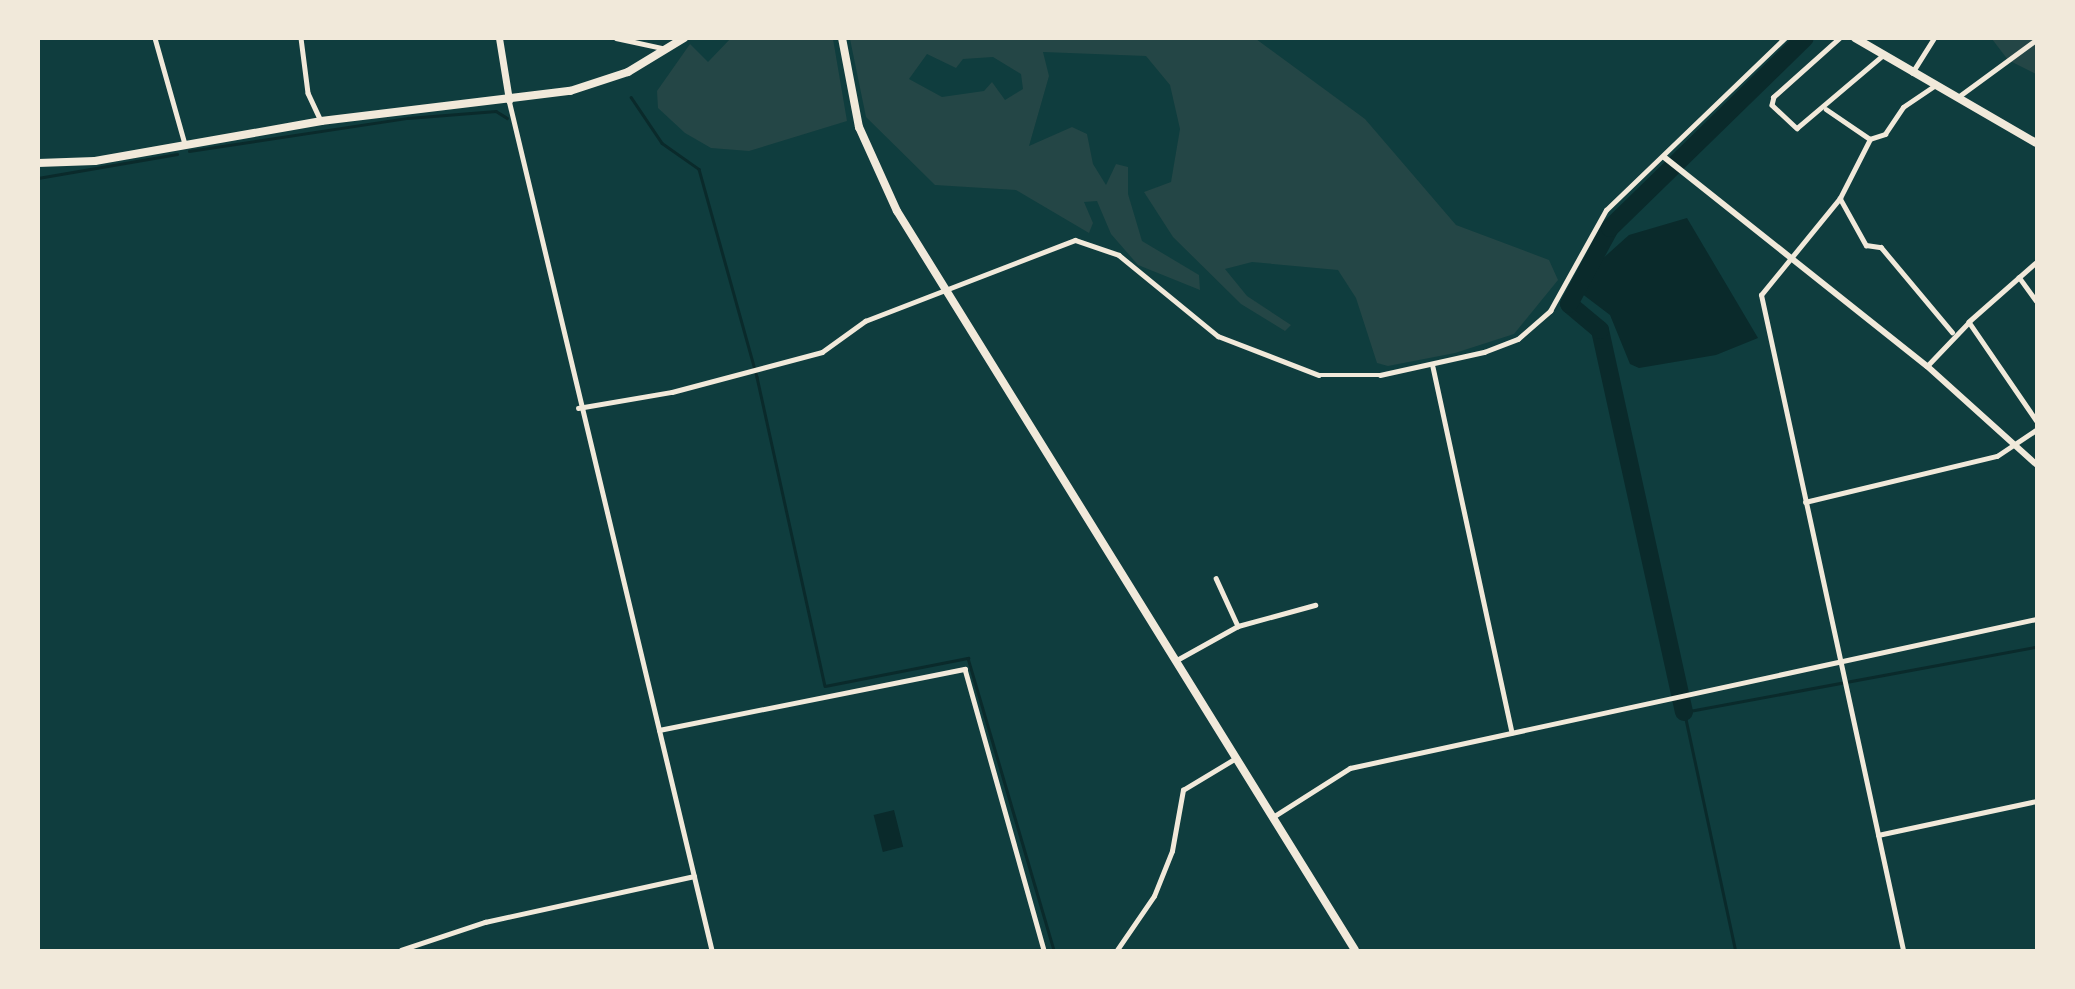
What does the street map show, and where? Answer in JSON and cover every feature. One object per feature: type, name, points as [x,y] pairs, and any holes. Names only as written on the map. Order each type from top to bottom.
[{"type":"main road","points":[[499,38],[509,100]]},
{"type":"main road","points":[[38,163],[95,161],[321,121],[509,100],[599,83],[668,49],[684,38]]},
{"type":"main road","points":[[842,38],[859,127],[887,194],[1355,950]]},
{"type":"main road","points":[[1855,38],[1956,100],[2036,143]]},
{"type":"street","points":[[155,38],[185,144]]},
{"type":"street","points":[[301,38],[308,93],[321,121]]},
{"type":"street","points":[[615,38],[668,49]]},
{"type":"street","points":[[578,408],[673,391],[822,352],[853,327],[944,288],[1075,240],[1119,255],[1181,311],[1218,335],[1319,375],[1433,367],[1531,330],[1550,311],[1606,210],[1785,38]]},
{"type":"street","points":[[1840,38],[1772,105],[1803,129],[1882,56]]},
{"type":"street","points":[[1911,73],[1934,38]]},
{"type":"street","points":[[1956,100],[2036,40]]},
{"type":"street","points":[[1903,950],[1761,295],[1840,198],[1870,139],[1885,134],[1903,107],[1934,86]]},
{"type":"street","points":[[509,100],[578,408],[712,950]]},
{"type":"street","points":[[1826,109],[1870,139]]},
{"type":"street","points":[[1664,157],[1927,366],[2036,464]]},
{"type":"street","points":[[1840,198],[1867,244],[1881,247],[1952,332]]},
{"type":"street","points":[[1927,366],[1952,332],[1969,322],[2036,263]]},
{"type":"street","points":[[2018,278],[2036,300]]},
{"type":"street","points":[[1969,322],[2036,420]]},
{"type":"street","points":[[1433,367],[1512,733]]},
{"type":"street","points":[[1805,502],[1997,456],[2018,445],[2036,430]]},
{"type":"street","points":[[1216,578],[1238,626]]},
{"type":"street","points":[[1175,662],[1238,626],[1315,605]]},
{"type":"street","points":[[1272,818],[1350,768],[2036,619]]},
{"type":"street","points":[[659,730],[965,669],[1044,950]]},
{"type":"street","points":[[1117,950],[1154,896],[1171,851],[1183,790],[1236,758]]},
{"type":"street","points":[[1878,835],[2036,801]]},
{"type":"street","points":[[401,950],[485,922],[694,876]]},
{"type":"shaded area","points":[[731,38],[833,39],[847,121],[749,151],[711,148],[685,133],[658,108],[657,91],[690,44],[708,62]]},
{"type":"shaded area","points":[[850,39],[1256,39],[1365,119],[1456,225],[1549,260],[1558,280],[1514,334],[1455,353],[1388,366],[1377,363],[1356,298],[1338,270],[1252,262],[1225,269],[1247,296],[1291,325],[1285,331],[1241,304],[1173,237],[1144,192],[1171,182],[1180,129],[1170,85],[1146,56],[1043,52],[1049,76],[1029,146],[1072,127],[1087,134],[1093,164],[1106,185],[1116,164],[1128,167],[1128,194],[1142,241],[1199,275],[1200,290],[1138,265],[1111,234],[1097,201],[1084,202],[1093,223],[1089,233],[1016,190],[935,185],[866,117]],"holes":[[[927,54],[956,68],[963,59],[993,57],[1021,74],[1023,89],[1005,100],[992,82],[984,91],[942,97],[909,79]]]},
{"type":"shaded area","points":[[1992,39],[2036,39],[2036,74],[2008,60]]},
{"type":"shaded area","points":[[1687,218],[1758,338],[1716,355],[1639,368],[1630,364],[1610,315],[1581,293],[1600,261],[1629,235]]},
{"type":"shaded area","points":[[894,810],[903,847],[883,852],[874,815]]},
{"type":"waterway","points":[[1684,712],[1600,330],[1569,304],[1610,228],[1805,38]]},
{"type":"waterway","points":[[631,97],[662,143],[699,169],[757,377],[825,686],[968,658],[1054,950]]},
{"type":"waterway","points":[[189,151],[408,118],[496,111],[507,118]]},
{"type":"waterway","points":[[38,178],[177,154]]},
{"type":"waterway","points":[[1735,950],[1684,712],[2036,647]]}]
